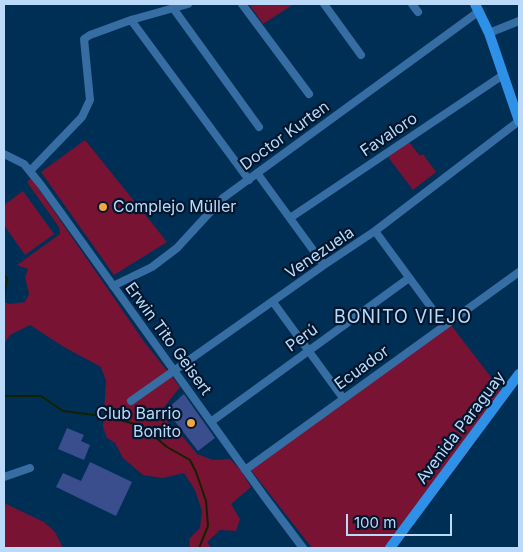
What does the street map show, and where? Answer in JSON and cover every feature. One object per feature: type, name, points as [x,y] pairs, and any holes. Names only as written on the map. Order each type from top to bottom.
[{"type":"main road","points":[[477,8],[489,33],[519,121]]},
{"type":"main road","name":"Avenida Paraguay","points":[[390,548],[519,374]]},
{"type":"street","points":[[30,171],[82,117],[90,100],[84,39],[90,34],[188,4]]},
{"type":"street","points":[[242,4],[309,94]]},
{"type":"street","points":[[324,4],[361,56]]},
{"type":"street","points":[[412,4],[418,12]]},
{"type":"street","points":[[173,8],[259,127]]},
{"type":"street","name":"Doctor Kurten","points":[[113,286],[152,267],[177,248],[223,198],[477,8]]},
{"type":"street","points":[[132,20],[249,180]]},
{"type":"street","points":[[489,33],[519,21]]},
{"type":"street","name":"Favaloro","points":[[290,218],[503,75]]},
{"type":"street","name":"Venezuela","points":[[131,401],[375,231],[519,121]]},
{"type":"street","name":"Erwin Tito Geisert","points":[[4,154],[24,164],[30,171],[303,548]]},
{"type":"street","points":[[257,173],[324,265]]},
{"type":"street","points":[[375,231],[444,325]]},
{"type":"street","name":"Ecuador","points":[[245,470],[519,272]]},
{"type":"street","name":"Perú","points":[[212,421],[409,278]]},
{"type":"street","points":[[273,302],[343,398]]},
{"type":"street","points":[[4,477],[30,468]]},
{"type":"shaded area","points":[[249,4],[294,4],[263,24]]},
{"type":"shaded area","name":"Complejo Müller","points":[[85,140],[167,242],[114,275],[41,172]]},
{"type":"shaded area","points":[[409,142],[420,156],[423,154],[436,172],[413,190],[388,157]]},
{"type":"shaded area","points":[[31,178],[145,343],[180,387],[161,411],[170,425],[178,431],[197,454],[213,460],[230,459],[241,471],[251,487],[231,504],[240,519],[236,531],[220,530],[207,542],[211,548],[190,548],[189,539],[200,528],[202,511],[195,490],[184,473],[163,478],[143,475],[123,458],[115,443],[107,438],[103,427],[106,381],[101,367],[64,347],[30,325],[10,335],[4,344],[4,302],[10,304],[25,302],[29,294],[25,277],[28,269],[17,265],[60,234],[59,227],[27,182]]},
{"type":"shaded area","points":[[23,191],[54,234],[25,255],[4,225],[4,205]]},
{"type":"shaded area","points":[[451,325],[506,397],[465,456],[394,548],[312,548],[251,470]]},
{"type":"shaded area","points":[[4,503],[44,522],[55,532],[63,548],[4,548]]},
{"type":"building","name":"Club Barrio Bonito","points":[[184,394],[215,438],[198,451],[166,410]]},
{"type":"building","points":[[67,428],[84,435],[81,441],[90,445],[84,460],[58,449]]},
{"type":"building","points":[[90,462],[132,482],[116,516],[56,487],[63,473],[81,481]]},
{"type":"waterway","points":[[4,276],[7,278],[4,298]]},
{"type":"waterway","points":[[4,396],[41,396],[63,411],[109,417],[142,426],[167,447],[190,460],[206,501],[208,526],[199,548]]},
{"type":"place","name":"Complejo Müller","points":[[103,207]]},
{"type":"place","name":"Club Barrio Bonito","points":[[191,423]]},
{"type":"district","name":"BONITO VIEJO","points":[[403,318]]}]
